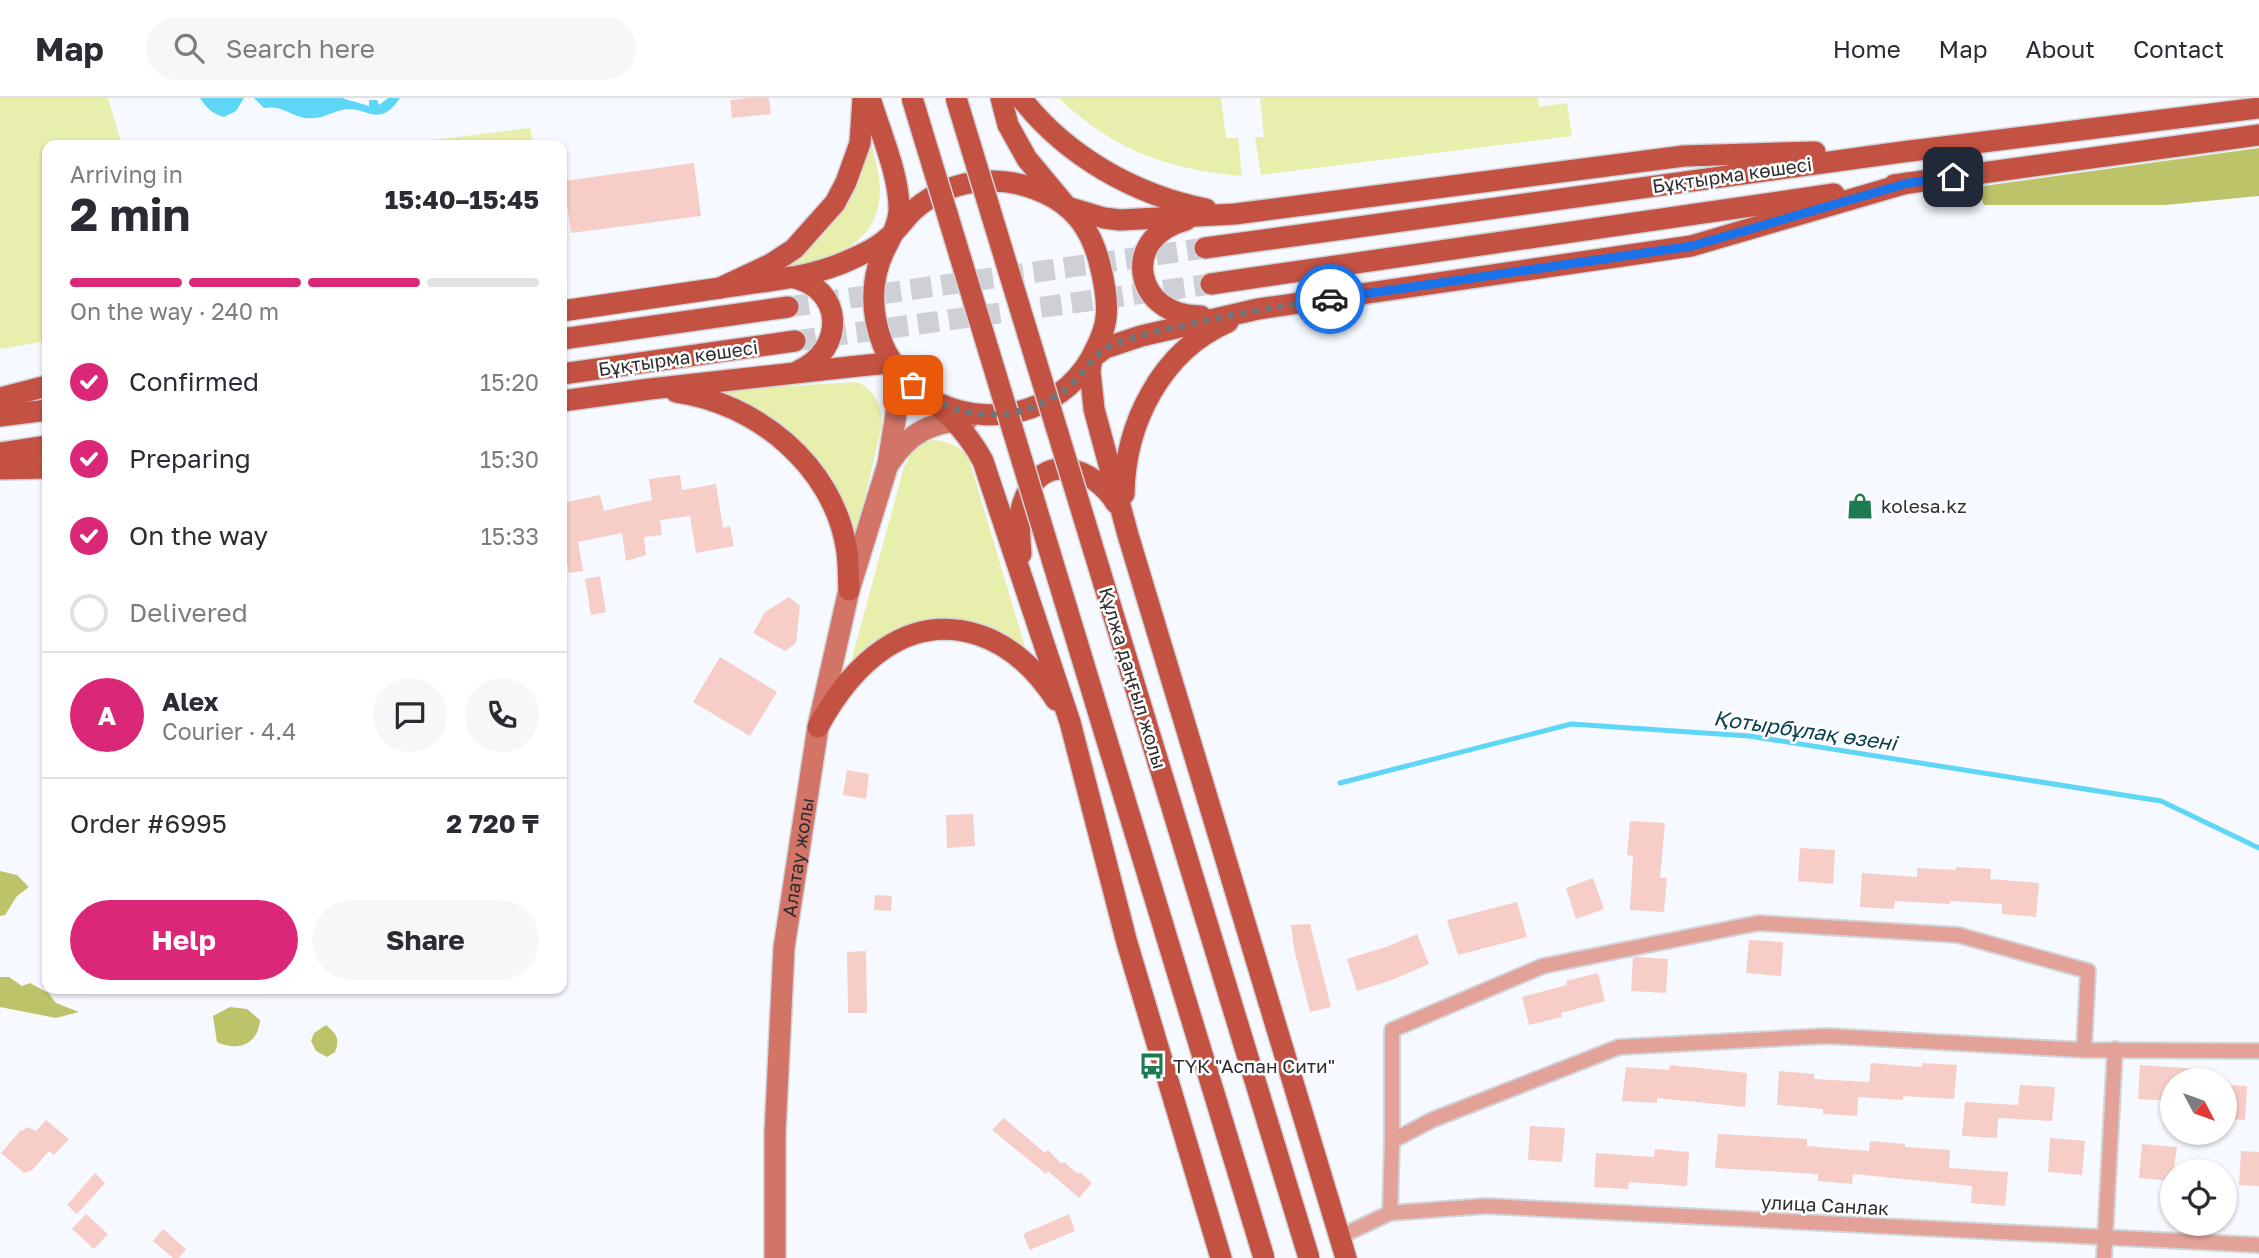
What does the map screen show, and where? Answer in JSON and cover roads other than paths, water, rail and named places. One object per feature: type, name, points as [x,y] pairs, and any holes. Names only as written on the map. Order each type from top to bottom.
[{"type":"main road","points":[[720,288],[771,264],[794,249],[835,203],[860,143],[863,98]]},
{"type":"main road","points":[[870,98],[897,189],[899,212],[877,272],[874,302],[878,331],[897,368],[954,420],[973,442],[983,461],[1070,722],[1127,943],[1221,1258]]},
{"type":"main road","points":[[912,98],[1264,1258]]},
{"type":"main road","name":"Құлжа даңғыл жолы","points":[[956,98],[1309,1258]]},
{"type":"main road","points":[[888,464],[911,436],[938,424],[1027,410],[1043,403],[1072,384],[1092,358],[1104,330],[1106,317],[1102,273],[1090,234],[1027,159],[1008,125],[1000,98]]},
{"type":"main road","points":[[1021,98],[1062,140],[1107,173],[1178,202],[1226,215]]},
{"type":"main road","name":"Бұқтырма көшесі","points":[[1205,248],[1908,151],[2259,108]]},
{"type":"main road","name":"Бұқтырма көшесі","points":[[1211,284],[2259,135]]},
{"type":"main road","points":[[1231,314],[1188,316],[1175,313],[1155,299],[1144,284],[1141,266],[1144,254],[1163,231],[1176,223],[1226,215],[1684,156],[1908,151]]},
{"type":"main road","points":[[567,310],[829,269],[873,249],[891,236],[908,216],[941,191],[975,181],[992,180],[1026,185],[1042,191],[1066,207],[1104,218],[1120,220],[1226,215]]},
{"type":"main road","points":[[1092,358],[1120,342],[1231,314],[1692,246],[1908,183]]},
{"type":"main road","points":[[790,277],[803,279],[818,289],[828,302],[832,317],[832,333],[825,349],[814,362],[796,372]]},
{"type":"main road","name":"Бұқтырма көшесі","points":[[567,337],[788,307]]},
{"type":"main road","points":[[1126,526],[1124,467],[1150,393],[1177,359],[1206,334],[1258,309]]},
{"type":"main road","name":"Бұқтырма көшесі","points":[[567,373],[795,341]]},
{"type":"main road","points":[[1092,358],[1090,371],[1094,409],[1126,526],[1346,1258]]},
{"type":"main road","points":[[567,400],[650,388],[886,363],[897,368]]},
{"type":"main road","points":[[888,464],[901,383],[897,368]]},
{"type":"main road","points":[[0,398],[42,387]]},
{"type":"main road","points":[[650,388],[693,394],[738,411],[761,423],[797,453],[823,486],[840,522],[846,547],[849,590]]},
{"type":"main road","points":[[923,394],[955,410],[991,416]]},
{"type":"main road","points":[[0,416],[42,411]]},
{"type":"main road","points":[[0,453],[42,447]]},
{"type":"main road","name":"Алатау жолы","points":[[775,1258],[775,1133],[785,948],[818,727],[849,590],[888,464]]},
{"type":"main road","points":[[0,469],[42,468]]},
{"type":"main road","points":[[1028,597],[1023,569],[1021,512],[1030,488],[1040,478],[1061,468],[1083,472],[1102,486],[1114,500],[1126,526]]},
{"type":"main road","points":[[818,727],[842,686],[870,660],[909,635],[945,628],[985,637],[1016,654],[1051,692],[1070,722]]},
{"type":"street","points":[[1339,1237],[1390,1213],[1392,1030],[1543,966],[1758,923],[1958,935],[2088,971],[2084,1050]]},
{"type":"street","points":[[1392,1141],[1432,1120],[1619,1047],[1827,1036],[2084,1050],[2259,1051]]},
{"type":"street","points":[[2104,1258],[2115,1049]]},
{"type":"street","name":"улица Санлак","points":[[1390,1213],[1486,1206],[2259,1245]]},
{"type":"water","points":[[200,98],[244,98],[236,111],[224,117],[210,110]]},
{"type":"water","points":[[254,98],[342,98],[369,106],[369,100],[377,100],[379,105],[388,98],[400,98],[392,108],[378,115],[350,109],[310,118],[299,117],[281,109],[264,108]]},
{"type":"waterway","name":"Қотырбұлақ өзені","points":[[1340,783],[1571,724],[1749,736],[2161,801],[2259,848]]},
{"type":"tunnel","points":[[788,307],[1205,248]]},
{"type":"tunnel","points":[[795,341],[1211,284]]},
{"type":"place","name":"kolesa.kz","points":[[1860,506]]},
{"type":"place","name":"ТҮК \"Аспан Сити\"","points":[[1152,1066]]}]
